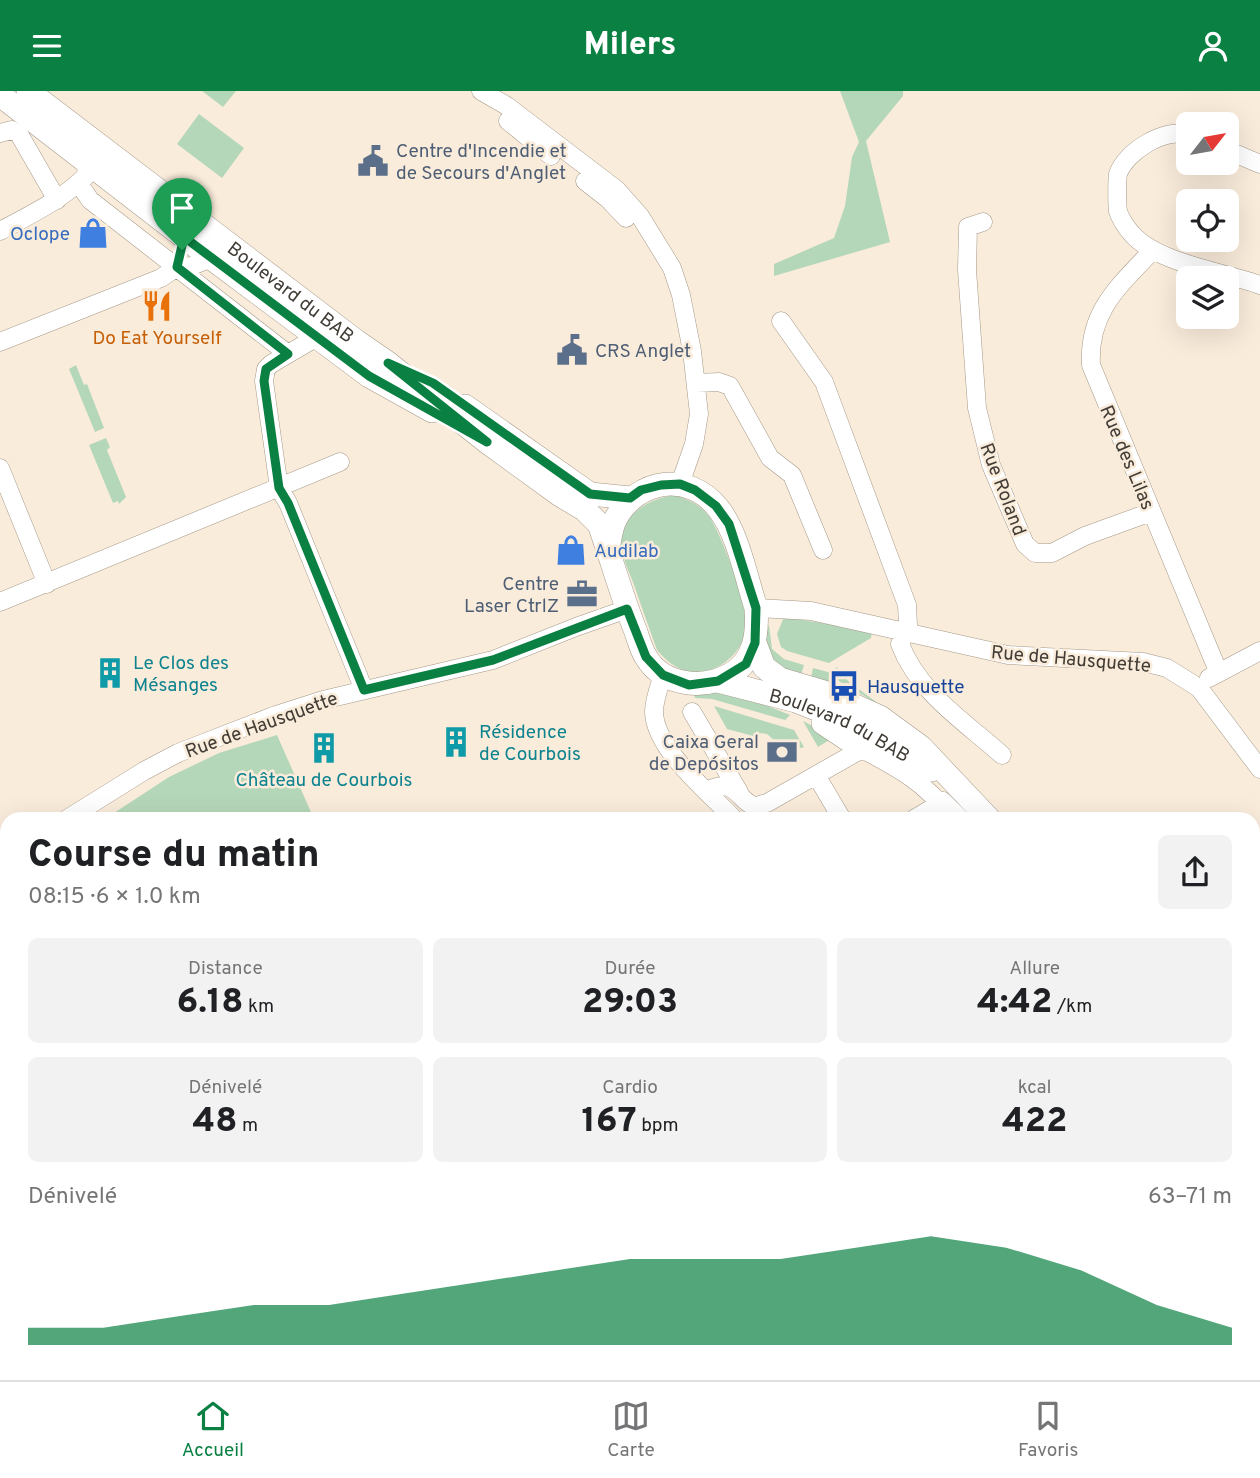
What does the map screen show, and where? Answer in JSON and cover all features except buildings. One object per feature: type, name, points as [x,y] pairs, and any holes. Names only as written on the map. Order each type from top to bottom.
[{"type":"main road","name":"Boulevard du BAB","points":[[29,91],[388,363],[487,442],[585,510],[599,524],[608,549]]},
{"type":"main road","points":[[0,95],[369,376],[487,442]]},
{"type":"main road","name":"Boulevard du BAB","points":[[388,363],[433,383],[590,494],[630,498]]},
{"type":"main road","points":[[680,484],[695,490],[716,506],[729,524],[756,608],[755,643],[746,664],[718,681],[689,685],[663,675],[646,657],[608,549],[614,521],[630,498],[641,490],[680,484]]},
{"type":"main road","name":"Boulevard du BAB","points":[[755,643],[764,667],[780,679],[824,692],[880,717],[921,747],[982,812]]},
{"type":"main road","name":"Boulevard du BAB","points":[[718,681],[778,697],[852,723],[955,785]]},
{"type":"main road","points":[[778,697],[862,749]]},
{"type":"street","points":[[480,91],[512,125],[608,199],[648,247],[662,274],[692,351],[697,383],[699,414],[694,445],[680,484]]},
{"type":"street","points":[[0,133],[12,130],[19,134],[57,200]]},
{"type":"street","points":[[1176,133],[1152,140],[1136,150],[1118,174],[1118,211],[1131,234],[1152,251],[1260,285]]},
{"type":"street","points":[[1239,154],[1260,164]]},
{"type":"street","points":[[0,231],[57,200],[86,176],[87,162]]},
{"type":"street","points":[[57,200],[67,201],[92,187],[117,184]]},
{"type":"street","points":[[84,191],[90,200],[288,354]]},
{"type":"street","name":"Rue Roland","points":[[983,222],[968,227],[967,270],[977,408],[990,465],[1025,544],[1035,553],[1052,553],[1085,536],[1152,512]]},
{"type":"street","points":[[177,267],[184,237]]},
{"type":"street","name":"Rue des Lilas","points":[[1152,251],[1103,306],[1094,331],[1090,352],[1091,365],[1105,405],[1218,671]]},
{"type":"street","points":[[0,341],[162,278],[177,267],[192,266],[211,258]]},
{"type":"street","points":[[781,321],[824,382],[907,605],[908,625],[900,644],[923,685],[1002,755]]},
{"type":"street","points":[[317,337],[266,369],[264,381],[279,488],[288,503],[364,690]]},
{"type":"street","points":[[697,383],[719,382],[730,386],[770,458],[792,475],[823,550]]},
{"type":"street","points":[[0,602],[340,462]]},
{"type":"street","points":[[0,468],[47,584]]},
{"type":"street","name":"Rue de Hausquette","points":[[756,608],[811,611],[1008,655],[1143,662],[1167,668],[1199,688],[1260,769]]},
{"type":"street","name":"Rue de Hausquette","points":[[90,812],[144,771],[178,754],[276,715],[318,701],[493,660],[627,609]]},
{"type":"street","points":[[1199,688],[1218,671],[1260,652]]},
{"type":"street","points":[[663,675],[654,714],[659,731],[669,750],[727,812]]},
{"type":"street","points":[[692,712],[748,803],[757,806],[767,803],[862,749],[904,772],[947,812]]},
{"type":"street","points":[[816,775],[838,812]]},
{"type":"street","points":[[706,791],[728,787],[739,792]]},
{"type":"green space","points":[[202,91],[236,91],[223,107]]},
{"type":"green space","points":[[840,91],[903,91],[903,96],[866,141],[890,242],[774,276],[774,264],[834,238],[845,206],[852,157],[859,142]]},
{"type":"green space","points":[[199,114],[244,148],[222,178],[177,144]]},
{"type":"green space","points":[[76,365],[84,385],[87,384],[104,428],[95,432],[69,369]]},
{"type":"green space","points":[[106,438],[110,447],[107,450],[126,497],[119,504],[118,501],[113,503],[89,445]]},
{"type":"green space","points":[[676,495],[701,508],[708,515],[720,536],[743,603],[746,627],[739,647],[724,663],[704,672],[683,670],[657,650],[622,551],[624,528],[636,511],[655,500]]},
{"type":"green space","points":[[784,617],[872,631],[871,638],[829,663],[781,647],[777,634]]},
{"type":"green space","points":[[769,625],[772,649],[784,659],[804,665],[801,675],[790,674],[767,659],[765,633]]},
{"type":"green space","points":[[837,667],[848,681],[883,707],[837,680],[833,686],[811,677],[813,668],[828,672]]},
{"type":"green space","points":[[730,691],[790,715],[785,720],[712,699],[695,698],[693,692]]},
{"type":"green space","points":[[714,706],[794,730],[804,747],[774,740],[767,734],[761,733],[757,737],[727,729]]},
{"type":"green space","points":[[803,721],[834,737],[818,747]]},
{"type":"green space","points":[[277,735],[311,812],[116,812],[169,777],[219,753]]},
{"type":"place","name":"Centre d'Incendie et de Secours d'Anglet","points":[[373,161]]},
{"type":"place","name":"Oclope","points":[[93,233]]},
{"type":"place","name":"Do Eat Yourself","points":[[157,306]]},
{"type":"place","name":"CRS Anglet","points":[[572,350]]},
{"type":"place","name":"Audilab","points":[[571,550]]},
{"type":"place","name":"Centre Laser CtrlZ","points":[[582,594]]},
{"type":"place","name":"Le Clos des Mésanges","points":[[110,673]]},
{"type":"place","name":"Hausquette","points":[[844,686]]},
{"type":"place","name":"Résidence de Courbois","points":[[456,742]]},
{"type":"place","name":"Château de Courbois","points":[[324,748]]},
{"type":"place","name":"Caixa Geral de Depósitos","points":[[782,752]]},
{"type":"route","points":[[184,237],[369,376],[487,442],[388,363],[433,383],[590,494],[608,498],[630,498],[641,490],[680,484],[695,490],[716,506],[729,524],[756,608],[755,643],[746,664],[718,681],[689,685],[663,675],[646,657],[627,609],[516,653],[364,690],[288,503],[279,488],[264,381],[266,369],[288,354],[177,267],[182,250],[184,237]]}]
